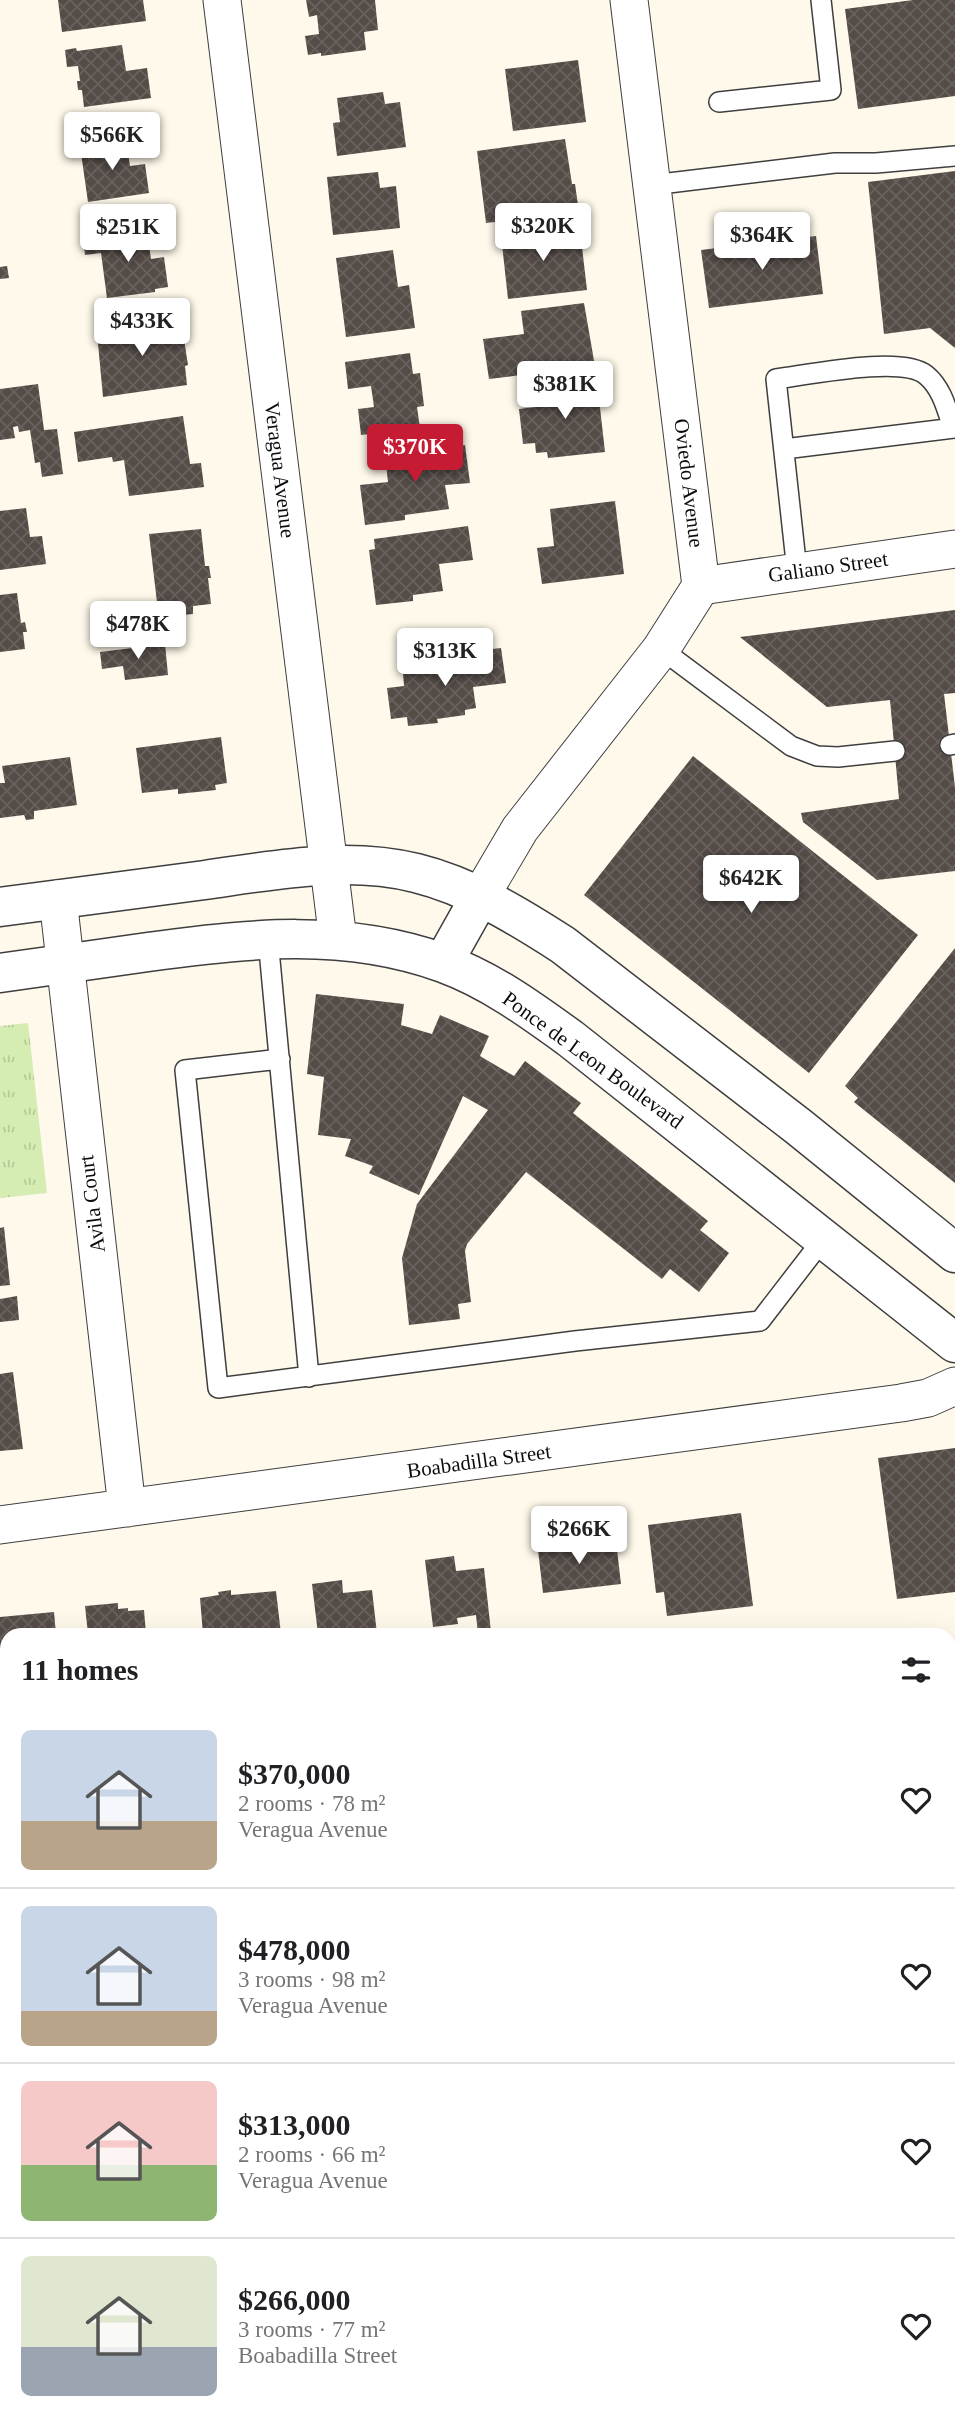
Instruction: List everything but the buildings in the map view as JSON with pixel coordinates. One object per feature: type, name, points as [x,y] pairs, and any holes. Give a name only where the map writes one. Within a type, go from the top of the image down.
[{"type":"street","name":"Veragua Avenue","points":[[222,0],[338,940]]},
{"type":"street","name":"Oviedo Avenue","points":[[629,0],[701,586]]},
{"type":"street","name":"Galiano Street","points":[[701,586],[955,549]]},
{"type":"street","points":[[443,963],[520,829],[661,649],[701,586]]},
{"type":"street","points":[[0,907],[329,865],[385,867],[418,873],[480,897],[527,922],[603,974],[955,1253]]},
{"type":"street","name":"Avila Court","points":[[58,899],[127,1508]]},
{"type":"street","name":"Ponce de Leon Boulevard","points":[[0,973],[228,941],[268,939],[338,940],[369,944],[443,963],[474,976],[523,1005],[571,1039],[955,1343]]},
{"type":"street","name":"Boabadilla Street","points":[[0,1525],[901,1403],[928,1398],[955,1386]]},
{"type":"lane","points":[[719,102],[831,90],[821,0]]},
{"type":"lane","points":[[652,186],[835,163],[876,163],[955,156]]},
{"type":"lane","points":[[784,449],[954,428],[934,383],[924,373],[906,367],[879,366],[776,379],[797,571]]},
{"type":"lane","points":[[661,649],[791,746],[817,756],[838,757],[895,751]]},
{"type":"lane","points":[[268,939],[309,1377]]},
{"type":"lane","points":[[280,1059],[185,1070],[218,1388],[575,1341],[760,1321],[824,1238]]},
{"type":"green space","points":[[28,1023],[47,1193],[0,1198],[0,1026]]}]
